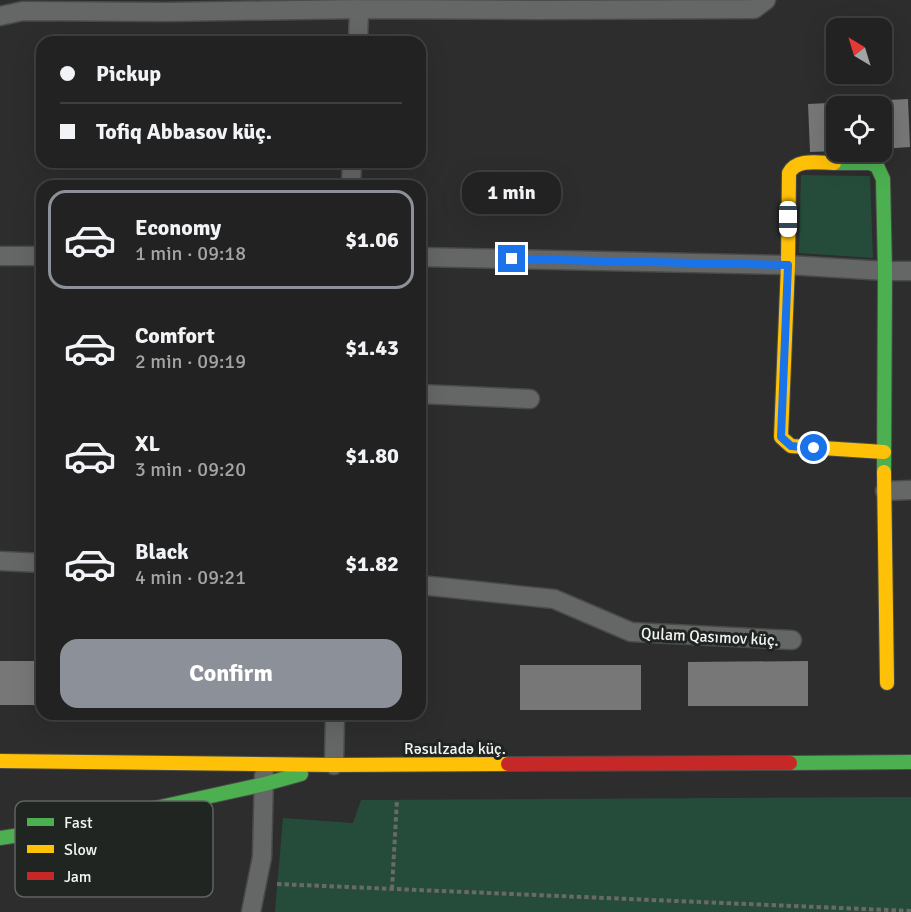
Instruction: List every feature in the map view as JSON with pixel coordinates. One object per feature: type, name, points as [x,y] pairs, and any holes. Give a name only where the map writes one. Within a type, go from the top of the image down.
[{"type":"street","points":[[0,16],[23,11],[167,12],[535,5],[754,9],[766,0]]},
{"type":"street","points":[[358,36],[360,9]]},
{"type":"street","points":[[884,452],[791,446],[781,437],[789,173],[792,166],[800,163],[870,163],[877,166],[883,179],[887,683]]},
{"type":"street","points":[[0,256],[36,256]]},
{"type":"street","points":[[426,257],[788,265],[911,271]]},
{"type":"street","points":[[426,394],[530,399]]},
{"type":"street","points":[[885,491],[911,490]]},
{"type":"street","points":[[0,561],[36,563]]},
{"type":"street","name":"Qulam Qasımov küç.","points":[[426,586],[554,599],[631,632],[792,640]]},
{"type":"street","points":[[188,801],[265,784],[334,765],[335,720]]},
{"type":"street","name":"Rəsulzadə küç.","points":[[0,761],[334,765],[911,762]]},
{"type":"street","points":[[251,912],[262,857],[264,764]]},
{"type":"street","points":[[0,838],[15,836]]},
{"type":"path","points":[[392,889],[397,800]]},
{"type":"path","points":[[278,884],[911,911]]},
{"type":"green space","points":[[801,175],[870,176],[873,258],[799,253]]},
{"type":"green space","points":[[911,797],[911,912],[275,912],[283,818],[353,823],[361,800]]},
{"type":"building","points":[[908,99],[910,147],[892,148],[892,100]]},
{"type":"building","points":[[826,103],[826,151],[810,152],[808,104]]},
{"type":"building","points":[[0,661],[36,661],[36,705],[0,705]]},
{"type":"building","points":[[808,661],[808,706],[688,706],[688,662]]},
{"type":"building","points":[[520,665],[641,665],[641,710],[520,710]]},
{"type":"traffic: fast","points":[[834,163],[870,163],[877,166],[883,179],[884,472]]},
{"type":"traffic: fast","points":[[790,763],[911,762]]},
{"type":"traffic: fast","points":[[188,801],[301,774]]},
{"type":"traffic: fast","points":[[0,838],[15,836]]},
{"type":"traffic: slow","points":[[834,163],[803,163],[797,165],[789,173],[781,437],[791,446],[884,452]]},
{"type":"traffic: slow","points":[[884,472],[887,683]]},
{"type":"traffic: slow","points":[[0,761],[334,765],[508,764]]},
{"type":"traffic: jam","points":[[508,764],[790,763]]},
{"type":"route","points":[[512,259],[788,265],[781,437],[791,446],[814,448]]}]
